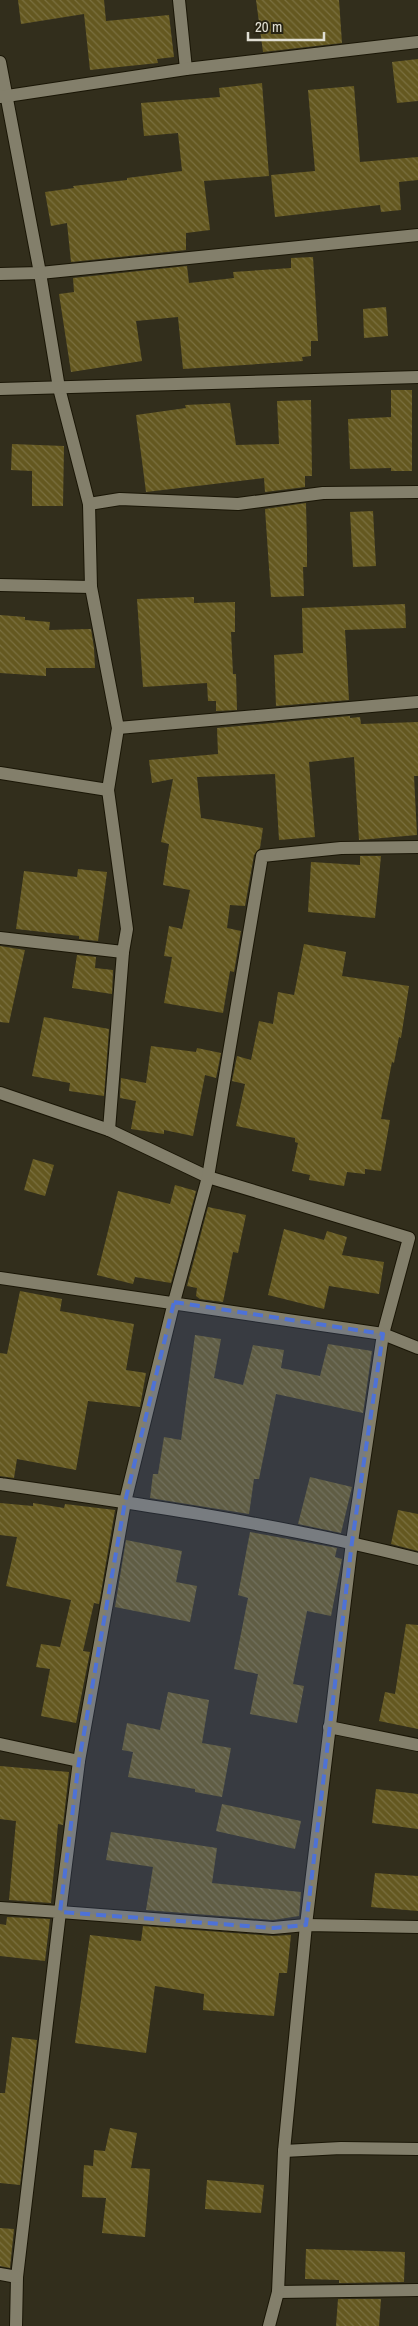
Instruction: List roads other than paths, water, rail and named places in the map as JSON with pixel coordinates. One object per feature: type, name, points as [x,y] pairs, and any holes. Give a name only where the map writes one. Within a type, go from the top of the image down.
[{"type":"street","points":[[179,0],[186,69]]},
{"type":"street","points":[[4,97],[186,69],[418,42]]},
{"type":"street","points":[[0,62],[4,97],[40,273],[58,388],[89,504],[91,587],[118,728],[108,790],[127,929],[123,952],[109,1130]]},
{"type":"street","points":[[0,274],[40,273],[418,235]]},
{"type":"street","points":[[0,389],[418,377]]},
{"type":"street","points":[[89,504],[120,499],[238,504],[323,493],[418,492]]},
{"type":"street","points":[[0,585],[91,587]]},
{"type":"street","points":[[118,728],[418,702]]},
{"type":"street","points":[[0,773],[108,790]]},
{"type":"street","points":[[16,2326],[18,2278],[79,1761],[125,1502],[174,1302],[208,1177],[262,856],[341,848],[418,847]]},
{"type":"street","points":[[0,938],[123,952]]},
{"type":"street","points":[[0,1093],[109,1130],[208,1177],[409,1238],[384,1334],[352,1542],[306,1925],[284,2151],[278,2292],[269,2326]]},
{"type":"street","points":[[0,1278],[384,1334],[418,1348]]},
{"type":"street","points":[[0,1484],[125,1502],[352,1542],[418,1559]]},
{"type":"street","points":[[330,1727],[418,1744]]},
{"type":"street","points":[[0,1744],[79,1761]]},
{"type":"street","points":[[0,1908],[273,1928],[306,1925],[418,1927]]},
{"type":"street","points":[[284,2151],[340,2148],[418,2149]]},
{"type":"street","points":[[0,2274],[18,2278]]},
{"type":"street","points":[[278,2292],[418,2290]]}]
